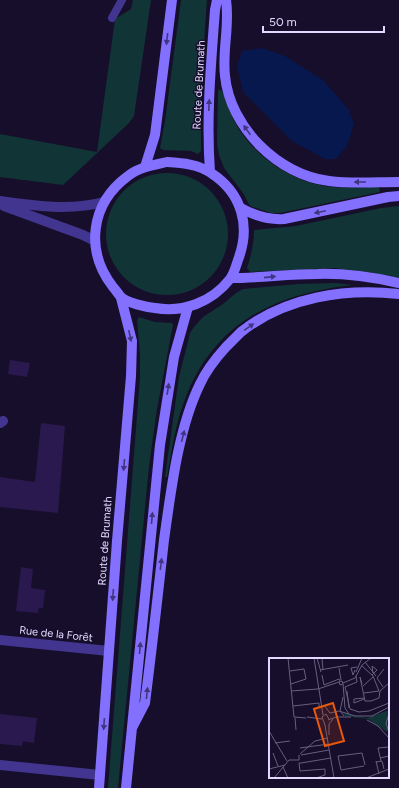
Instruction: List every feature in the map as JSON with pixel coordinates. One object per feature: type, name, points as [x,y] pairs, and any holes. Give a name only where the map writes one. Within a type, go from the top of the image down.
[{"type":"main road","points":[[145,166],[155,135],[172,0]]},
{"type":"main road","name":"Route de Brumath","points":[[210,172],[210,82],[217,0]]},
{"type":"main road","points":[[226,0],[228,12],[224,56],[225,76],[229,95],[237,114],[258,144],[288,167],[316,178],[329,181],[399,182]]},
{"type":"main road","points":[[167,162],[190,164],[210,172],[230,189],[241,208],[244,232],[240,255],[231,278],[217,292],[201,303],[188,307],[166,310],[145,307],[121,298],[107,279],[98,262],[95,241],[96,227],[104,202],[115,187],[124,179],[145,166],[167,162]]},
{"type":"main road","points":[[241,208],[264,218],[279,220],[399,196]]},
{"type":"main road","points":[[231,278],[340,274],[399,283]]},
{"type":"main road","points":[[132,728],[146,702],[169,506],[182,438],[200,384],[217,357],[241,333],[257,321],[276,310],[315,298],[337,294],[380,292],[399,294]]},
{"type":"main road","name":"Route de Brumath","points":[[99,788],[131,376],[132,341],[121,298]]},
{"type":"main road","points":[[126,788],[160,445],[174,357],[188,307]]},
{"type":"street","points":[[0,201],[20,204],[75,207],[87,207],[104,202]]},
{"type":"street","points":[[0,204],[83,234],[95,241]]},
{"type":"street","name":"Rue de la Forêt","points":[[0,640],[109,651]]},
{"type":"street","points":[[0,765],[100,775]]},
{"type":"lane","points":[[112,18],[122,0]]},
{"type":"green space","points":[[133,0],[151,0],[134,116],[129,123],[63,185],[0,177],[0,134],[97,152],[115,19],[131,9]]},
{"type":"green space","points":[[181,0],[207,0],[201,85],[201,151],[198,154],[191,151],[163,150],[160,148]]},
{"type":"green space","points":[[219,89],[222,91],[239,130],[259,153],[279,168],[301,179],[324,186],[344,188],[379,187],[380,192],[280,213],[271,213],[250,206],[243,193],[224,168],[219,155],[217,143]]},
{"type":"green space","points":[[167,173],[190,177],[201,183],[210,191],[218,200],[224,211],[228,234],[224,257],[218,268],[210,277],[201,285],[190,291],[167,295],[144,291],[133,285],[124,277],[116,268],[110,257],[106,234],[110,211],[116,200],[124,191],[133,183],[144,177]]},
{"type":"green space","points":[[399,206],[399,278],[334,268],[250,272],[247,268],[252,249],[254,230],[296,226],[381,208]]},
{"type":"green space","points":[[337,283],[352,285],[299,295],[275,304],[253,315],[233,329],[215,347],[200,368],[183,404],[177,424],[167,477],[165,477],[179,377],[190,333],[194,327],[203,317],[243,289],[298,284]]},
{"type":"green space","points":[[139,317],[155,322],[172,323],[173,325],[157,409],[149,466],[118,788],[108,788],[140,377],[140,354],[137,321]]},
{"type":"shaded area","points":[[262,48],[285,56],[323,80],[349,110],[354,124],[347,146],[336,159],[325,159],[292,141],[243,92],[237,66],[242,51]]},
{"type":"building","points":[[10,360],[30,363],[27,377],[8,374]]},
{"type":"building","points":[[41,423],[65,426],[58,513],[0,507],[0,477],[35,482]]},
{"type":"building","points":[[21,567],[33,569],[31,588],[45,590],[43,608],[39,608],[38,613],[16,611]]},
{"type":"building","points":[[0,714],[37,718],[34,743],[23,741],[22,746],[0,744]]}]
